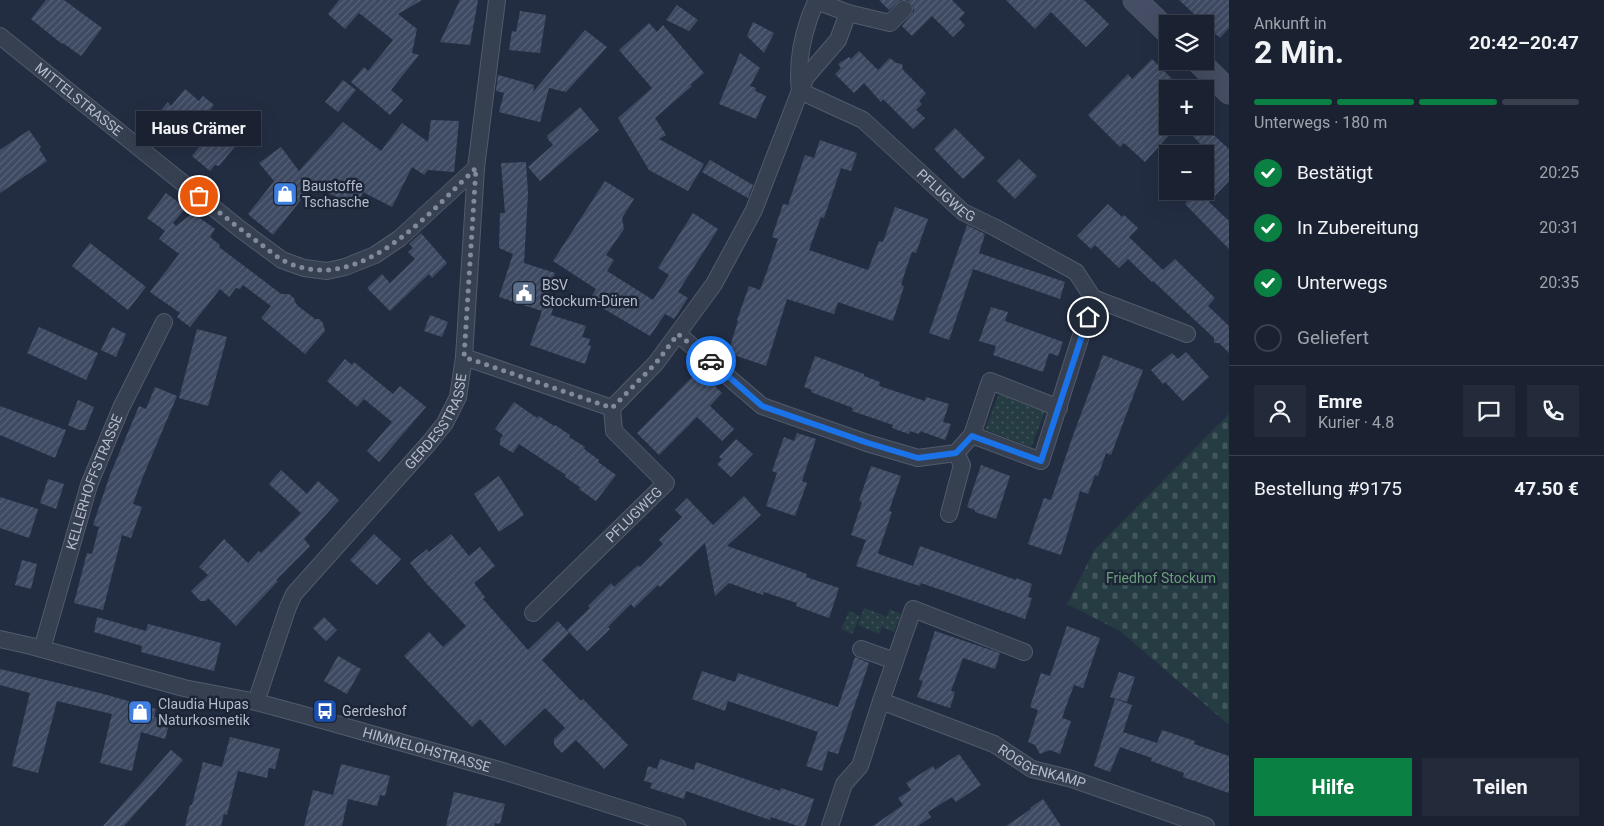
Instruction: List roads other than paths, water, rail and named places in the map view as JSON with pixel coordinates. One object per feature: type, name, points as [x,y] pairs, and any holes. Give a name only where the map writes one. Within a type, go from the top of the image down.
[{"type":"main road","points":[[1135,0],[1159,23]]},
{"type":"main road","points":[[1207,70],[1229,92]]},
{"type":"street","name":"GERDESSTRASSE","points":[[256,702],[294,594],[429,443],[445,423],[458,396],[464,357],[476,168],[497,0]]},
{"type":"street","points":[[800,91],[798,74],[800,56],[809,19],[817,0],[848,12],[890,23],[904,9]]},
{"type":"street","points":[[464,357],[612,408],[656,363],[714,284],[754,210],[806,77],[838,40],[848,12]]},
{"type":"street","name":"MITTELSTRASSE","points":[[0,36],[240,229],[282,260],[304,268],[327,270],[345,267],[381,251],[406,233],[476,168]]},
{"type":"street","name":"PFLUGWEG","points":[[800,91],[864,120],[963,212],[1076,272],[1093,298]]},
{"type":"street","points":[[972,436],[1041,461],[1093,298],[1187,334]]},
{"type":"street","name":"KELLERHOFFSTRASSE","points":[[42,649],[89,485],[121,408],[164,322]]},
{"type":"street","points":[[678,334],[762,406],[868,443],[918,458],[956,453],[972,436],[990,381],[1059,408]]},
{"type":"street","name":"PFLUGWEG","points":[[533,613],[666,483],[614,431],[612,408]]},
{"type":"street","points":[[949,514],[962,465],[956,453]]},
{"type":"street","points":[[830,826],[844,784],[860,766],[913,609],[1024,652]]},
{"type":"street","name":"HIMMELOHSTRASSE","points":[[0,639],[184,688],[256,702],[501,770],[677,826]]},
{"type":"street","points":[[861,649],[895,661]]},
{"type":"street","name":"ROGGENKAMP","points":[[881,700],[994,744],[1032,769],[1072,778],[1206,826]]},
{"type":"place","name":"Baustoffe Tschasche","points":[[285,194]]},
{"type":"place","name":"Haus Crämer","points":[[199,196]]},
{"type":"place","name":"BSV Stockum-Düren","points":[[524,293]]},
{"type":"place","name":"Gerdeshof","points":[[325,711]]},
{"type":"place","name":"Claudia Hupas Naturkosmetik","points":[[140,712]]},
{"type":"park label","name":"Friedhof Stockum","points":[[1161,578]]}]
